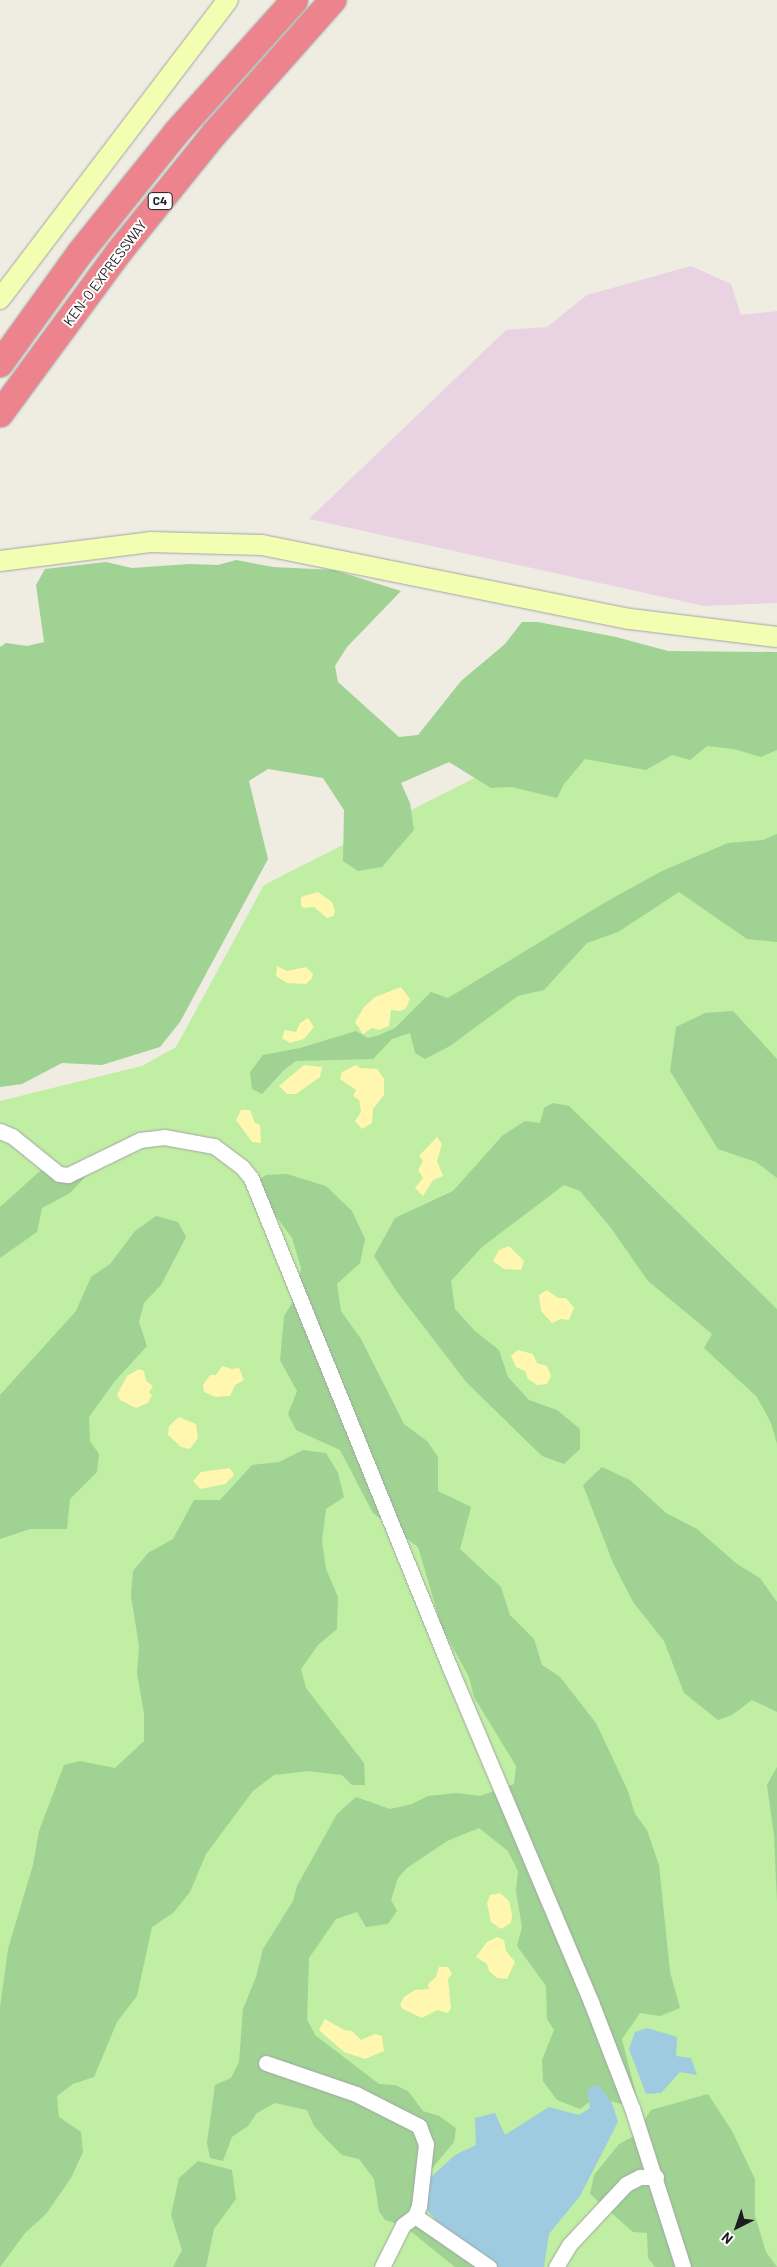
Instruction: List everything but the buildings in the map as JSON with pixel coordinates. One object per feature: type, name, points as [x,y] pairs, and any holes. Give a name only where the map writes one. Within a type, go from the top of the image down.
[{"type":"highway","name":"C4","points":[[0,364],[80,253],[176,133],[295,0]]},
{"type":"highway","name":"KEN-O EXPRESSWAY","points":[[0,414],[143,222],[215,132],[333,0]]},
{"type":"street","points":[[0,299],[228,0]]},
{"type":"street","points":[[0,561],[150,542],[262,545],[630,619],[777,637]]},
{"type":"street","points":[[0,1131],[12,1136],[59,1174],[68,1175],[140,1140],[164,1137],[214,1146],[242,1167],[252,1178],[450,1668],[591,2002],[656,2177],[684,2267]]},
{"type":"street","points":[[266,2063],[356,2094],[419,2126],[426,2144],[420,2201],[415,2216],[403,2224],[382,2267]]},
{"type":"street","points":[[556,2267],[570,2246],[626,2184],[640,2177],[656,2177]]},
{"type":"street","points":[[415,2216],[489,2267]]},
{"type":"shaded area","points":[[691,266],[731,284],[741,315],[777,311],[777,603],[704,606],[309,519],[506,330],[547,327],[587,295]]},
{"type":"green space","points":[[236,560],[273,567],[334,570],[401,591],[347,647],[335,666],[338,682],[399,737],[418,735],[461,681],[505,644],[522,622],[538,622],[616,637],[668,651],[777,652],[777,750],[761,757],[734,749],[707,746],[690,760],[672,755],[646,770],[585,759],[564,784],[557,798],[512,787],[491,788],[449,762],[401,783],[410,803],[414,830],[382,867],[358,871],[343,861],[344,810],[323,778],[268,769],[249,781],[268,859],[180,1022],[160,1047],[102,1065],[62,1063],[22,1084],[0,1087],[0,647],[6,643],[27,646],[44,642],[36,585],[45,569],[106,562],[132,568],[189,564],[218,565]]},
{"type":"green space","points":[[681,673],[777,674],[777,2267],[0,2267],[0,1101],[142,1066],[176,1047],[264,885]]},
{"type":"green space","points":[[777,834],[777,942],[747,939],[679,892],[618,932],[587,943],[544,990],[518,996],[450,1046],[425,1059],[415,1053],[410,1033],[392,1039],[373,1059],[296,1061],[284,1070],[262,1094],[252,1089],[250,1072],[263,1055],[300,1048],[356,1031],[368,1038],[379,1035],[395,1028],[431,992],[448,998],[604,903],[662,871],[728,843],[763,840]]},
{"type":"green space","points":[[733,1011],[777,1059],[777,1178],[756,1162],[718,1149],[670,1071],[676,1027],[705,1013]]},
{"type":"green space","points":[[553,1103],[569,1106],[777,1309],[777,1444],[771,1423],[757,1397],[704,1348],[712,1334],[648,1281],[611,1228],[580,1191],[564,1185],[482,1247],[451,1281],[455,1309],[475,1331],[499,1350],[508,1377],[529,1400],[557,1410],[580,1429],[580,1449],[564,1464],[542,1456],[467,1383],[397,1292],[374,1256],[395,1218],[453,1191],[502,1136],[525,1121],[540,1123],[544,1108]]},
{"type":"green space","points":[[63,1169],[85,1177],[70,1193],[42,1208],[37,1232],[0,1258],[0,1207],[40,1171]]},
{"type":"green space","points":[[287,1174],[326,1186],[352,1211],[365,1239],[360,1263],[337,1284],[341,1311],[361,1339],[404,1424],[427,1441],[438,1457],[438,1491],[471,1507],[460,1549],[501,1587],[510,1615],[534,1639],[542,1665],[560,1677],[596,1723],[628,1791],[635,1814],[647,1830],[659,1865],[670,1972],[680,2008],[660,2016],[640,2013],[622,2039],[637,2098],[621,2104],[596,2097],[580,2109],[557,2100],[543,2081],[542,2060],[554,2030],[547,2019],[546,1986],[517,1946],[522,1927],[516,1891],[518,1871],[508,1851],[479,1828],[447,1841],[407,1868],[398,1878],[391,1900],[397,1911],[388,1924],[366,1927],[357,1912],[336,1919],[309,1958],[307,2019],[315,2035],[379,2084],[395,2085],[408,2091],[423,2111],[439,2116],[456,2128],[454,2142],[429,2172],[419,2210],[484,2267],[455,2267],[404,2226],[385,2220],[379,2211],[374,2179],[359,2159],[342,2155],[326,2139],[314,2126],[307,2110],[275,2103],[257,2113],[248,2126],[232,2137],[223,2161],[210,2158],[207,2143],[215,2085],[231,2078],[239,2062],[243,2009],[256,1977],[263,1949],[293,1901],[297,1886],[337,1814],[356,1797],[390,1809],[412,1804],[428,1796],[457,1793],[480,1796],[514,1784],[516,1766],[474,1697],[469,1677],[442,1628],[418,1547],[373,1513],[340,1450],[296,1430],[288,1414],[297,1391],[280,1360],[284,1316],[297,1295],[301,1268],[292,1238],[264,1200],[259,1180],[266,1175]]},
{"type":"green space","points":[[156,1216],[178,1222],[186,1237],[161,1285],[144,1303],[139,1322],[147,1346],[115,1381],[89,1417],[90,1441],[99,1454],[97,1472],[70,1499],[67,1529],[30,1529],[0,1539],[0,1395],[76,1311],[91,1277],[110,1264],[135,1231]]},
{"type":"green space","points":[[303,1450],[326,1453],[338,1473],[344,1497],[326,1509],[322,1541],[326,1569],[338,1597],[337,1629],[318,1645],[301,1669],[306,1688],[364,1763],[365,1785],[352,1785],[342,1775],[308,1771],[274,1775],[253,1791],[206,1854],[190,1892],[173,1913],[152,1927],[137,1996],[117,2022],[94,2077],[73,2084],[57,2096],[59,2117],[81,2132],[83,2152],[71,2178],[46,2214],[25,2233],[0,2267],[0,2007],[8,1949],[33,1865],[39,1831],[64,1765],[80,1761],[115,1768],[144,1741],[144,1714],[137,1673],[139,1646],[131,1596],[133,1571],[148,1553],[173,1539],[194,1500],[220,1500],[252,1465],[279,1462]]},
{"type":"green space","points":[[602,1467],[630,1480],[666,1513],[697,1529],[737,1564],[760,1578],[777,1602],[777,1712],[752,1700],[732,1715],[718,1720],[684,1693],[664,1641],[633,1602],[613,1563],[583,1485]]},
{"type":"green space","points":[[777,1767],[777,1902],[774,1836],[767,1785]]},
{"type":"green space","points":[[708,2094],[732,2131],[755,2179],[755,2216],[766,2252],[777,2267],[655,2267],[648,2258],[647,2233],[633,2232],[590,2194],[594,2175],[619,2144],[634,2136],[651,2110]]},
{"type":"green space","points":[[198,2161],[232,2170],[236,2199],[214,2229],[206,2267],[173,2267],[182,2250],[171,2215],[179,2178]]},
{"type":"sand","points":[[318,892],[332,902],[335,912],[333,916],[327,918],[314,907],[303,908],[301,905],[301,897]]},
{"type":"sand","points":[[277,966],[287,971],[306,967],[313,974],[312,978],[306,984],[287,983],[276,976]]},
{"type":"sand","points":[[401,987],[410,999],[406,1008],[401,1011],[391,1010],[389,1026],[379,1030],[372,1028],[363,1034],[355,1022],[364,1007],[375,997]]},
{"type":"sand","points":[[308,1018],[314,1027],[304,1039],[290,1043],[282,1038],[285,1030],[296,1032],[300,1023]]},
{"type":"sand","points":[[304,1065],[322,1067],[320,1077],[296,1094],[287,1094],[279,1086]]},
{"type":"sand","points":[[356,1065],[360,1068],[377,1069],[384,1079],[384,1095],[373,1109],[372,1123],[362,1129],[355,1121],[361,1112],[359,1100],[353,1096],[356,1090],[340,1079],[342,1072]]},
{"type":"sand","points":[[241,1110],[250,1110],[255,1123],[260,1125],[261,1143],[252,1142],[236,1120]]},
{"type":"sand","points":[[437,1137],[442,1144],[437,1161],[443,1176],[433,1180],[423,1196],[415,1188],[423,1178],[418,1170],[423,1161],[419,1156]]},
{"type":"sand","points":[[509,1246],[524,1261],[521,1270],[504,1269],[493,1261],[499,1250]]},
{"type":"sand","points":[[547,1290],[558,1298],[566,1298],[574,1308],[569,1320],[561,1319],[552,1323],[541,1311],[539,1295]]},
{"type":"sand","points":[[518,1350],[533,1354],[537,1363],[547,1366],[551,1376],[547,1384],[537,1385],[528,1379],[525,1371],[516,1367],[511,1356]]},
{"type":"sand","points":[[222,1366],[232,1369],[239,1368],[244,1380],[235,1385],[230,1396],[216,1397],[204,1392],[203,1385],[210,1375],[216,1375]]},
{"type":"sand","points":[[139,1369],[144,1371],[146,1381],[153,1386],[149,1392],[152,1395],[148,1403],[136,1408],[120,1400],[117,1395],[127,1376]]},
{"type":"sand","points":[[179,1417],[196,1424],[198,1438],[190,1449],[181,1447],[168,1435],[169,1426]]},
{"type":"sand","points":[[230,1468],[234,1475],[225,1484],[200,1489],[193,1481],[201,1472]]},
{"type":"sand","points":[[500,1893],[509,1901],[512,1915],[511,1923],[501,1929],[491,1922],[487,1903],[490,1895]]},
{"type":"sand","points":[[497,1937],[504,1940],[506,1951],[515,1962],[507,1979],[497,1978],[489,1971],[487,1964],[476,1957],[487,1942]]},
{"type":"sand","points":[[439,1967],[448,1967],[452,1974],[448,1979],[451,2008],[448,2013],[437,2010],[422,2018],[403,2009],[400,2005],[404,1997],[415,1990],[429,1989],[428,1984],[436,1977]]},
{"type":"sand","points":[[325,2019],[344,2030],[352,2031],[361,2040],[375,2034],[382,2036],[384,2051],[365,2059],[344,2052],[319,2030]]},
{"type":"water","points":[[647,2028],[677,2037],[676,2056],[691,2058],[697,2075],[680,2072],[661,2093],[646,2094],[629,2049],[635,2032]]},
{"type":"water","points":[[599,2085],[612,2103],[618,2122],[580,2196],[549,2234],[544,2267],[497,2267],[440,2225],[422,2204],[431,2177],[455,2155],[476,2145],[475,2118],[495,2113],[505,2135],[549,2107],[579,2115],[590,2108],[587,2089]]}]
